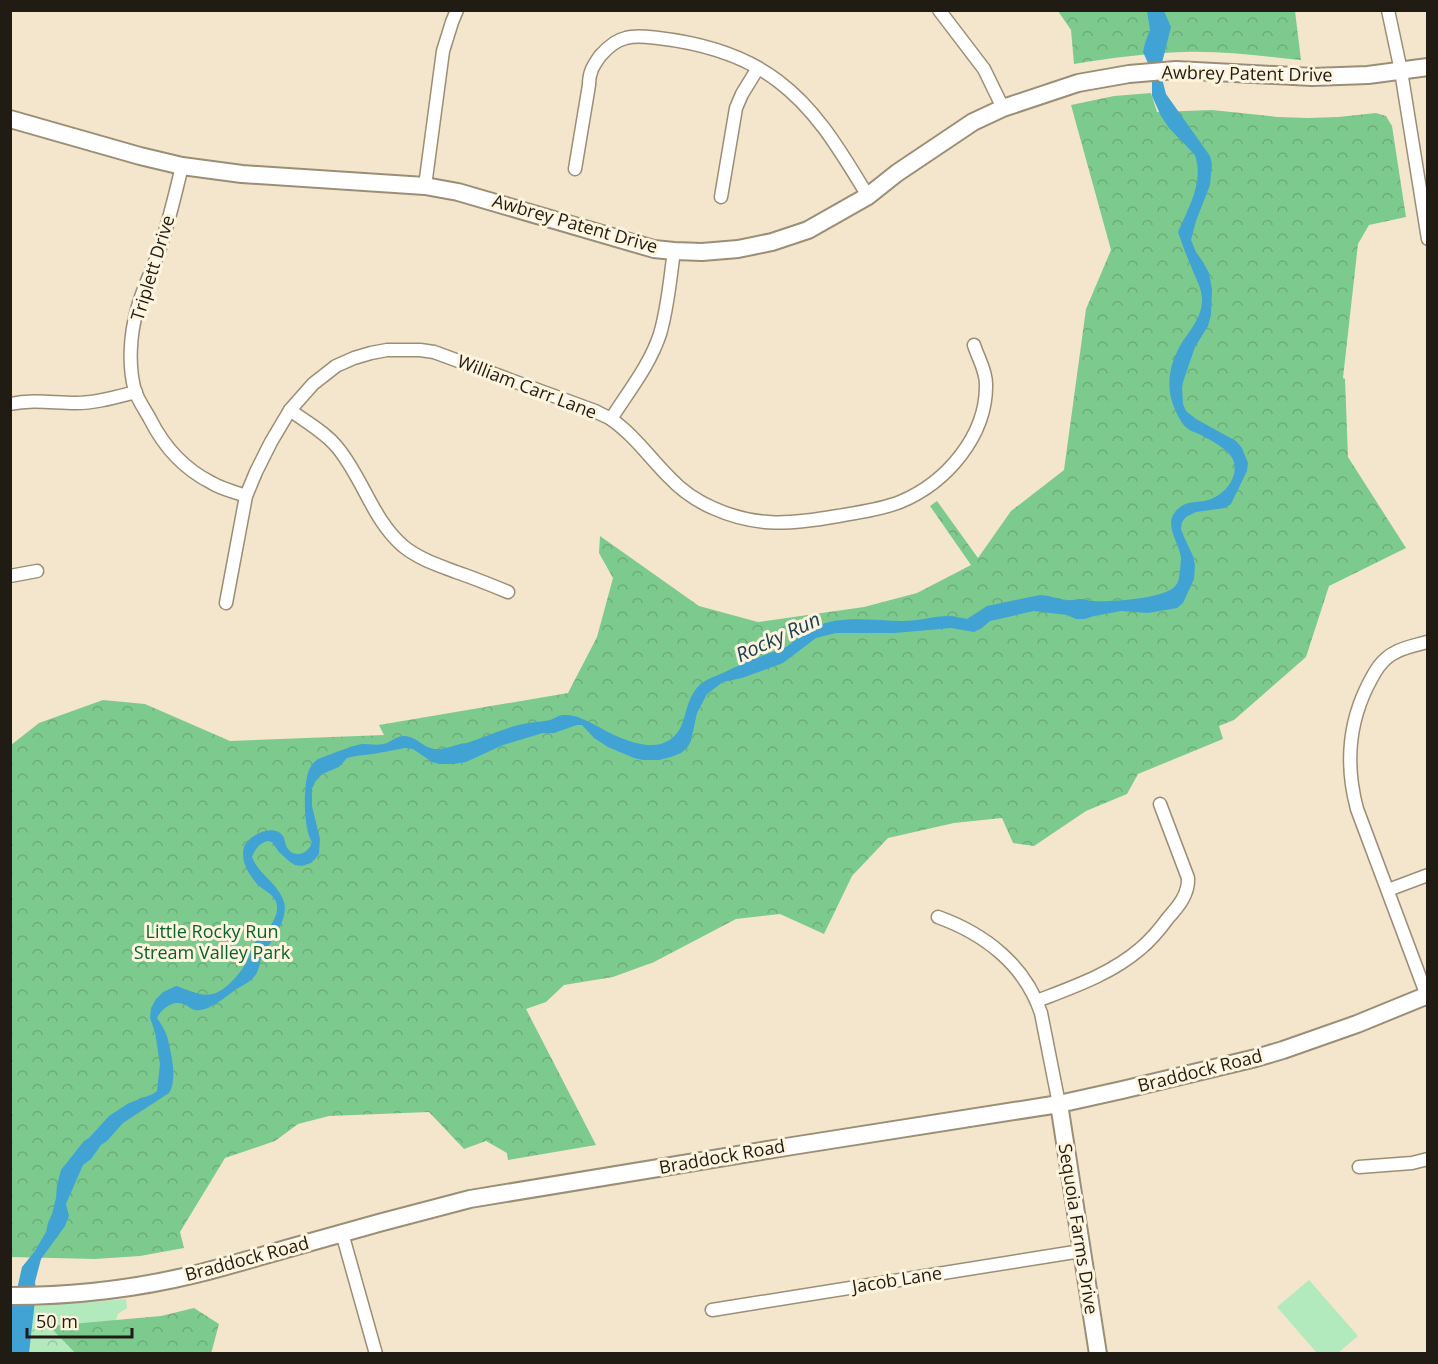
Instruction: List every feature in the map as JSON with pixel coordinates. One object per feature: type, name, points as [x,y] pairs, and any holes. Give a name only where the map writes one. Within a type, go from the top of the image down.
[{"type":"street","points":[[425,186],[443,51],[457,10]]},
{"type":"street","points":[[939,10],[984,69],[1003,108]]},
{"type":"street","points":[[1388,10],[1401,71],[1428,239]]},
{"type":"street","points":[[575,169],[589,74],[602,54],[612,45],[626,38],[638,36],[687,42],[716,49],[778,80],[828,132],[868,196]]},
{"type":"street","name":"Awbrey Patent Drive","points":[[10,119],[182,166],[242,174],[425,186],[507,205],[654,249],[702,252],[738,249],[772,242],[808,230],[868,196],[897,173],[973,122],[1003,108],[1078,83],[1129,74],[1176,70],[1312,77],[1368,75],[1428,67]]},
{"type":"street","points":[[721,197],[736,108],[758,68]]},
{"type":"street","name":"Triplett Drive","points":[[182,166],[158,254],[141,298],[134,325],[132,368],[136,392],[158,435],[171,452],[186,466],[214,484],[246,496]]},
{"type":"street","points":[[611,419],[644,368],[659,336],[665,314],[674,251]]},
{"type":"street","name":"William Carr Lane","points":[[226,603],[246,496],[271,442],[291,410],[312,384],[336,366],[354,358],[387,350],[434,352],[595,411],[611,419],[678,486],[696,499],[740,518],[770,523],[790,523],[879,508],[900,502],[926,489],[942,477],[964,450],[978,424],[984,404],[985,374],[974,345]]},
{"type":"street","points":[[10,404],[24,401],[87,403],[136,392]]},
{"type":"street","points":[[291,410],[338,447],[379,518],[403,545],[426,560],[508,591]]},
{"type":"street","points":[[10,576],[37,571]]},
{"type":"street","points":[[1426,642],[1396,652],[1378,666],[1361,698],[1352,729],[1350,762],[1353,795],[1357,809],[1427,995]]},
{"type":"street","points":[[1037,1001],[1093,979],[1120,965],[1142,948],[1180,904],[1188,885],[1188,878],[1160,804]]},
{"type":"street","points":[[1388,890],[1428,875]]},
{"type":"street","points":[[939,917],[973,932],[995,946],[1024,980],[1037,1001],[1041,1013],[1059,1104]]},
{"type":"street","name":"Braddock Road","points":[[10,1296],[46,1296],[107,1291],[170,1280],[470,1199],[1059,1104],[1256,1058],[1358,1024],[1427,995]]},
{"type":"street","name":"Sequoia Farms Drive","points":[[1059,1104],[1098,1353]]},
{"type":"street","points":[[1359,1167],[1412,1163],[1428,1159]]},
{"type":"street","points":[[342,1233],[376,1353]]},
{"type":"street","name":"Jacob Lane","points":[[712,1310],[1081,1251]]},
{"type":"green space","points":[[1058,11],[1295,11],[1301,60],[1229,53],[1185,52],[1129,56],[1074,64],[1071,30]]},
{"type":"green space","name":"Little Rocky Run Stream Valley Park","points":[[1151,93],[1157,112],[1212,110],[1308,118],[1376,113],[1386,116],[1392,126],[1406,217],[1369,225],[1358,244],[1343,378],[1345,379],[1348,457],[1406,548],[1329,586],[1306,657],[1234,720],[1219,726],[1223,739],[1138,774],[1127,794],[1086,811],[1034,846],[1013,843],[1002,818],[954,823],[888,838],[852,876],[824,934],[780,914],[736,919],[654,962],[613,977],[564,985],[546,1002],[526,1009],[596,1145],[508,1160],[507,1153],[486,1141],[464,1149],[429,1112],[329,1116],[298,1124],[275,1141],[225,1158],[180,1232],[184,1248],[140,1256],[95,1259],[11,1257],[11,745],[39,723],[103,700],[145,704],[230,741],[384,735],[379,725],[568,693],[597,637],[613,578],[599,553],[600,536],[699,606],[758,622],[864,607],[917,593],[971,565],[930,506],[937,501],[978,558],[1011,511],[1064,470],[1086,309],[1111,250],[1071,105],[1114,96]]},
{"type":"green space","points":[[1309,1280],[1358,1336],[1338,1353],[1317,1353],[1277,1307]]},
{"type":"green space","points":[[126,1299],[127,1308],[118,1314],[107,1347],[87,1353],[11,1354],[11,1308]]},
{"type":"green space","points":[[194,1308],[219,1324],[211,1354],[75,1353],[49,1326],[161,1316]]},
{"type":"green space","points":[[49,1326],[75,1353],[11,1354],[15,1333]]},
{"type":"water","name":"Rocky Run","points":[[1147,11],[1164,11],[1171,27],[1160,71],[1166,94],[1210,156],[1212,164],[1210,185],[1191,240],[1209,273],[1212,289],[1211,315],[1208,326],[1195,347],[1184,379],[1183,404],[1186,411],[1196,419],[1236,441],[1242,448],[1248,463],[1247,471],[1231,504],[1225,508],[1196,512],[1182,522],[1181,529],[1195,565],[1194,579],[1183,603],[1177,608],[1148,613],[1121,611],[1085,619],[1034,611],[990,621],[974,632],[951,628],[895,633],[836,633],[816,638],[783,663],[742,678],[723,682],[707,694],[697,713],[691,741],[687,748],[681,753],[659,760],[634,758],[608,747],[594,738],[582,725],[577,725],[503,745],[466,762],[439,764],[413,749],[405,748],[347,758],[339,767],[322,774],[312,789],[312,806],[320,839],[319,854],[315,859],[302,866],[295,865],[279,852],[272,842],[267,841],[258,847],[252,857],[281,895],[285,909],[282,923],[262,956],[257,972],[250,981],[208,1008],[197,1010],[175,1003],[164,1009],[157,1018],[166,1034],[172,1057],[172,1087],[169,1093],[123,1123],[83,1165],[66,1204],[69,1216],[65,1226],[41,1259],[35,1282],[36,1292],[29,1353],[11,1354],[11,1304],[16,1294],[22,1267],[46,1232],[61,1170],[84,1141],[109,1116],[129,1103],[157,1091],[160,1064],[155,1032],[150,1018],[151,1008],[156,999],[163,992],[176,986],[203,994],[217,992],[233,980],[248,959],[256,941],[266,934],[276,915],[276,901],[258,885],[249,872],[244,863],[244,847],[256,835],[273,831],[283,836],[291,852],[298,854],[308,849],[312,842],[307,827],[305,807],[307,777],[310,768],[318,759],[353,746],[384,744],[402,736],[408,736],[430,748],[443,749],[526,723],[550,720],[563,715],[580,718],[628,741],[645,745],[661,744],[676,734],[691,696],[702,683],[739,665],[786,647],[816,626],[849,620],[909,621],[949,616],[967,619],[987,606],[1040,595],[1069,600],[1112,601],[1162,594],[1176,585],[1181,558],[1171,526],[1174,514],[1186,504],[1214,498],[1229,485],[1235,468],[1232,457],[1224,449],[1184,425],[1176,412],[1169,387],[1173,361],[1201,308],[1200,287],[1178,232],[1191,204],[1198,175],[1195,155],[1169,128],[1152,96],[1152,72],[1143,52],[1150,30]]}]
